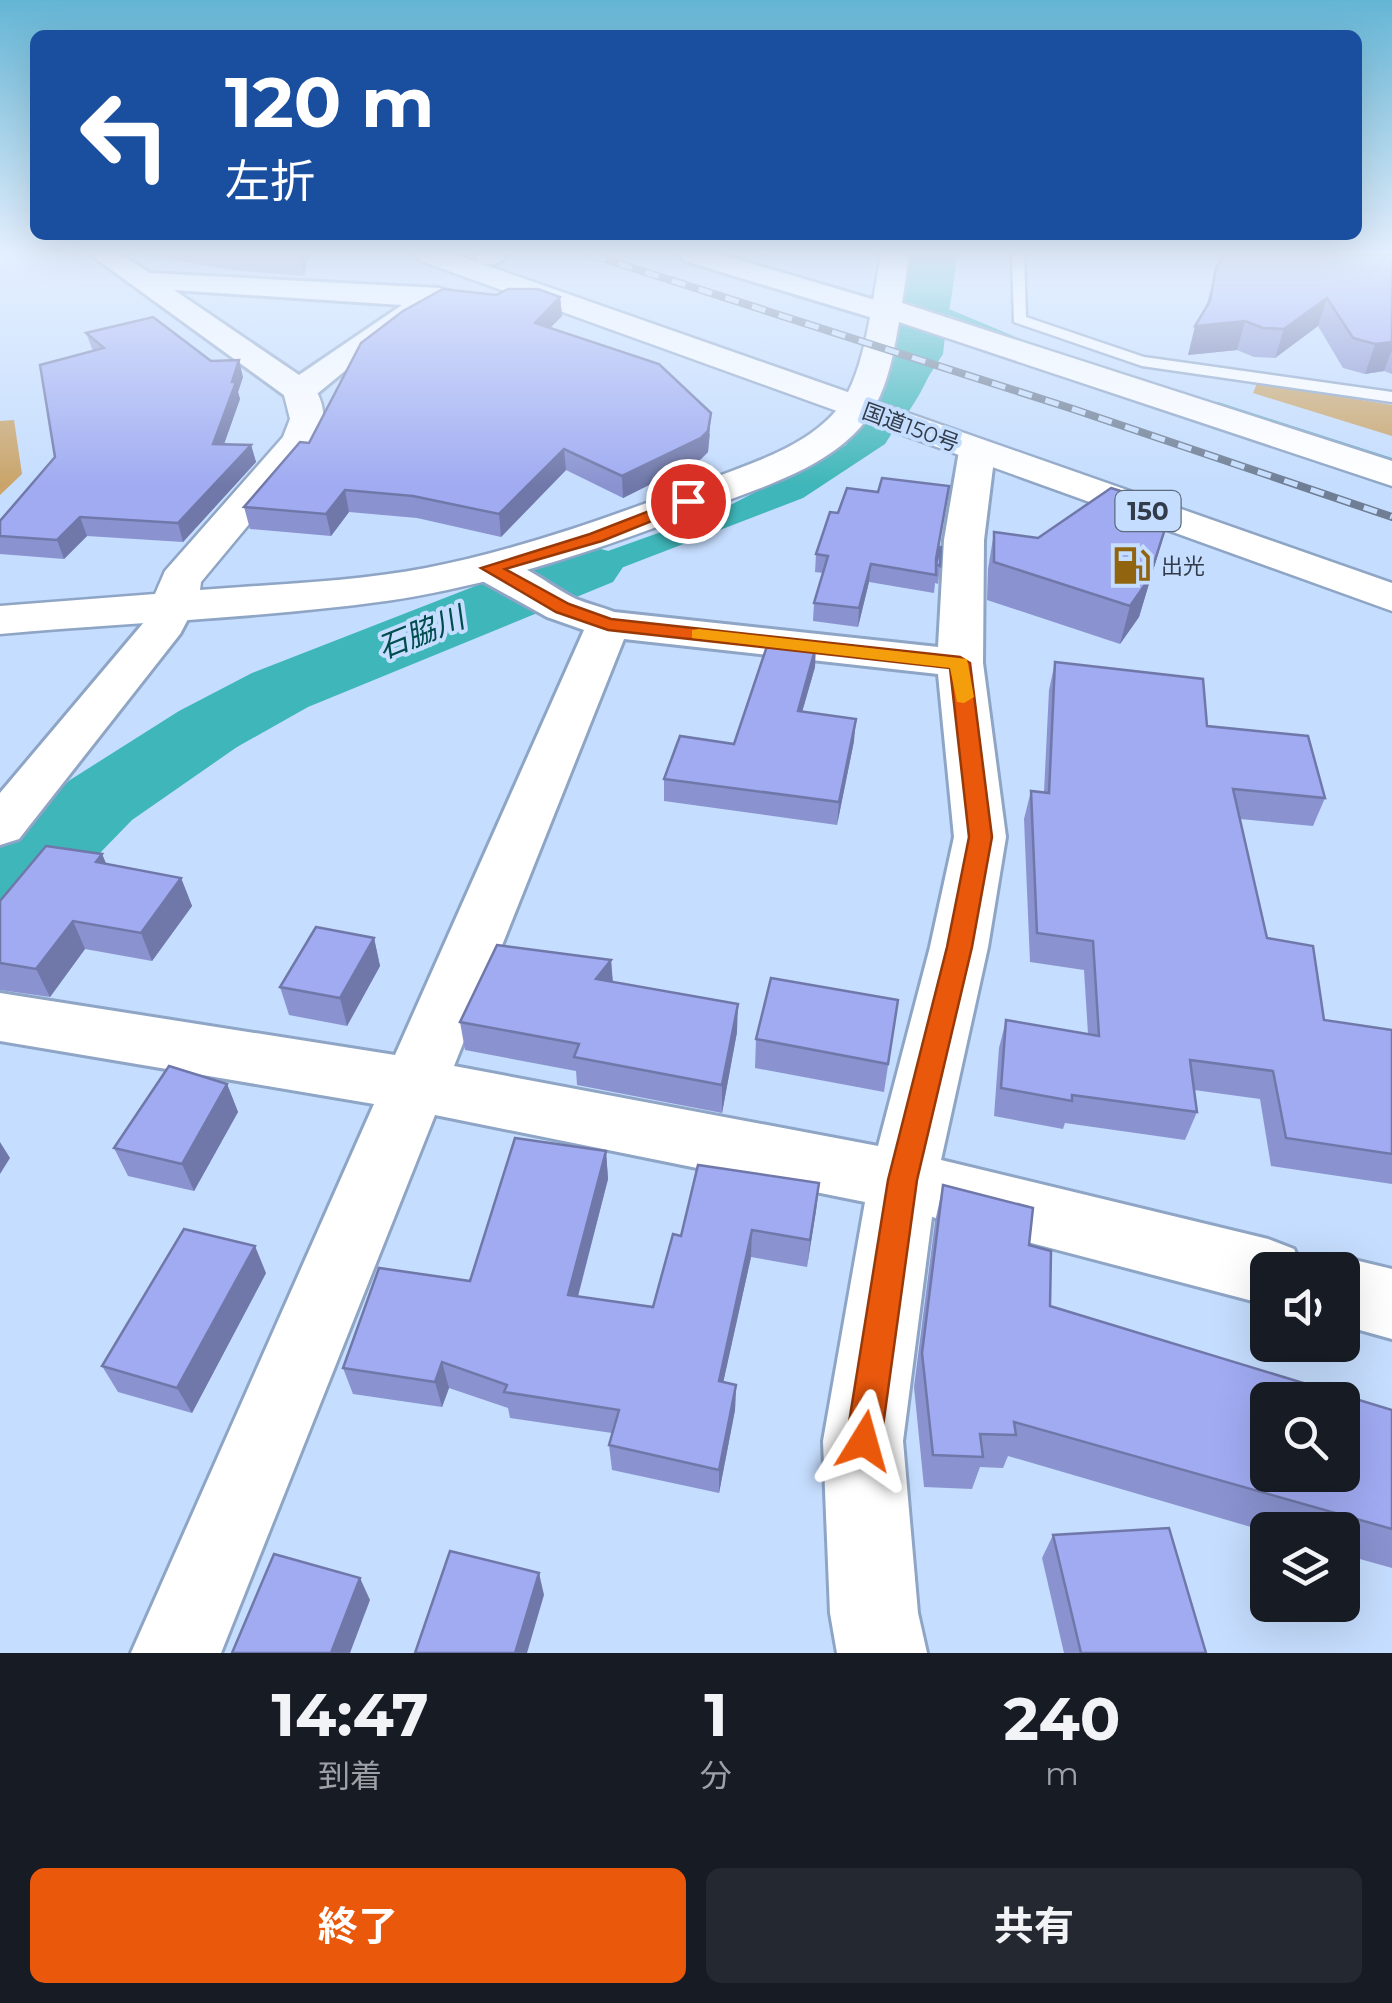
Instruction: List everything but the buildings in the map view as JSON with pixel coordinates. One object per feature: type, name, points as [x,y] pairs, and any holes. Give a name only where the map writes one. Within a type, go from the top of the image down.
[{"type":"main road","name":"国道150号","points":[[660,332],[865,398]]},
{"type":"main road","name":"国道150号","points":[[691,332],[912,415],[1392,570]]},
{"type":"main road","points":[[0,620],[384,588],[490,568],[596,537],[750,477],[814,445],[865,398],[883,332]]},
{"type":"main road","points":[[953,332],[1392,474]]},
{"type":"main road","points":[[175,604],[180,580],[300,440],[308,419],[300,391]]},
{"type":"main road","name":"国道150号","points":[[912,415],[977,451],[1392,598]]},
{"type":"street","points":[[217,332],[300,391],[378,332]]},
{"type":"street","points":[[882,1653],[874,1613],[864,1441],[902,1180],[959,947],[980,837],[960,663],[964,540],[977,451]]},
{"type":"street","points":[[490,568],[585,616],[960,663]]},
{"type":"street","points":[[0,827],[165,625],[175,604]]},
{"type":"street","points":[[176,1653],[412,1084],[585,616]]},
{"type":"street","points":[[0,1016],[412,1084],[902,1180],[1250,1267]]},
{"type":"street","points":[[1360,1296],[1392,1304]]},
{"type":"lane","points":[[1058,332],[1142,361],[1392,397]]},
{"type":"shaded area","points":[[915,332],[945,332],[943,354],[885,444],[803,498],[499,615],[453,610],[465,602],[717,512],[846,445]]},
{"type":"shaded area","points":[[1257,383],[1392,405],[1392,436],[1253,393]]},
{"type":"shaded area","points":[[14,420],[22,474],[0,495],[0,421]]},
{"type":"waterway","name":"石脇川","points":[[871,420],[898,384],[918,332]]},
{"type":"waterway","points":[[999,332],[1031,345]]},
{"type":"waterway","points":[[1215,404],[1392,461]]},
{"type":"waterway","name":"石脇川","points":[[0,897],[101,800],[208,729],[280,690],[588,567]]},
{"type":"railway","points":[[833,332],[1392,517]]},
{"type":"slow traffic","points":[[699,634],[960,663],[964,697]]},
{"type":"place","name":"出光","points":[[1131,566]]},
{"type":"route","points":[[688,501],[596,537],[490,568],[562,608],[608,624],[960,663],[980,837],[959,947],[902,1180],[864,1441]]}]
